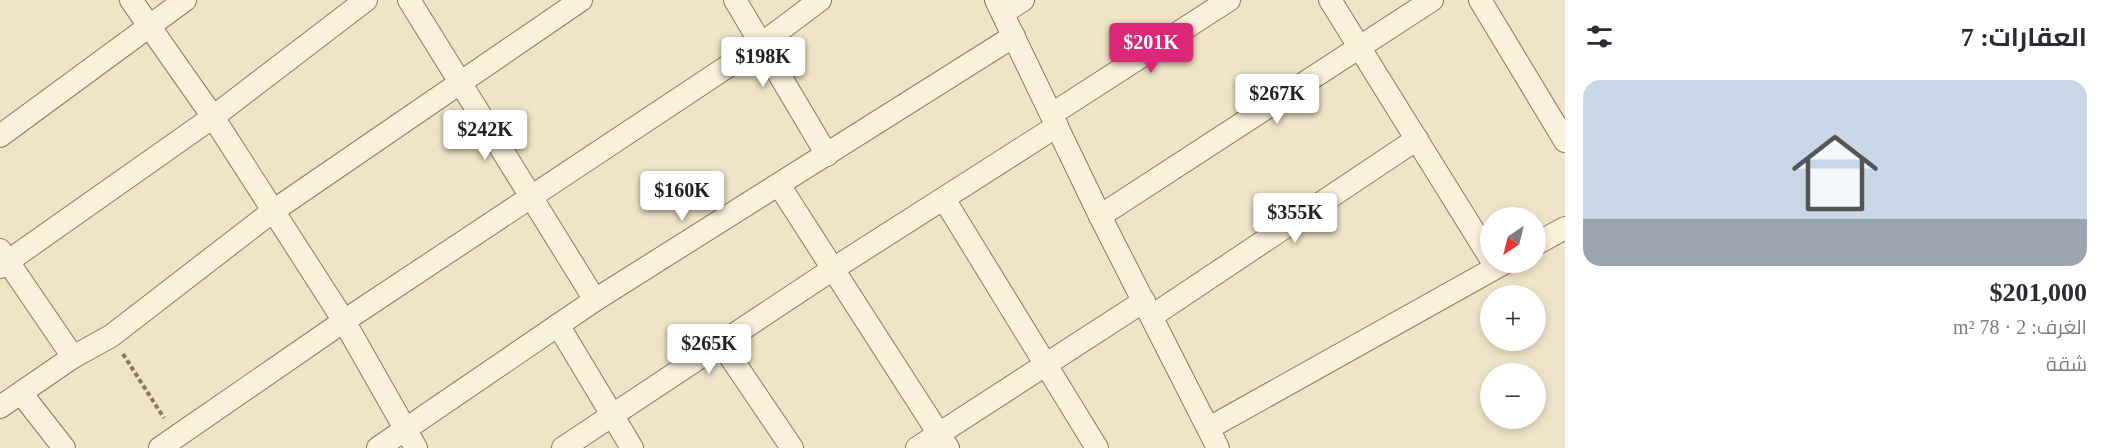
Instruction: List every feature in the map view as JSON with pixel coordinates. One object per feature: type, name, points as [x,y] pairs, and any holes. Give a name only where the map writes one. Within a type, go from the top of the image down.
[{"type":"street","points":[[131,0],[213,117],[345,321],[410,439]]},
{"type":"street","points":[[0,136],[185,0]]},
{"type":"street","points":[[73,357],[2,260],[213,117],[366,0]]},
{"type":"street","points":[[409,0],[596,300]]},
{"type":"street","points":[[0,407],[73,357],[111,336],[273,211],[581,0]]},
{"type":"street","points":[[735,0],[827,155]]},
{"type":"street","points":[[168,442],[531,196],[760,45],[820,0]]},
{"type":"street","points":[[1023,0],[1000,7],[1100,216],[1214,438],[1481,273]]},
{"type":"street","points":[[563,448],[833,269],[944,199],[1228,0]]},
{"type":"street","points":[[1330,0],[1480,237]]},
{"type":"street","points":[[1100,216],[1432,0]]},
{"type":"street","points":[[1480,0],[1565,141]]},
{"type":"street","points":[[378,448],[410,439],[558,325],[1014,36]]},
{"type":"street","points":[[917,448],[943,441],[1046,364],[1148,308],[1417,139]]},
{"type":"street","points":[[779,185],[943,441]]},
{"type":"street","points":[[944,199],[1097,448]]},
{"type":"street","points":[[1546,238],[1565,228]]},
{"type":"street","points":[[558,325],[632,448]]},
{"type":"street","points":[[721,343],[792,448]]},
{"type":"street","points":[[21,393],[64,448]]},
{"type":"path","points":[[111,336],[168,442]]}]
